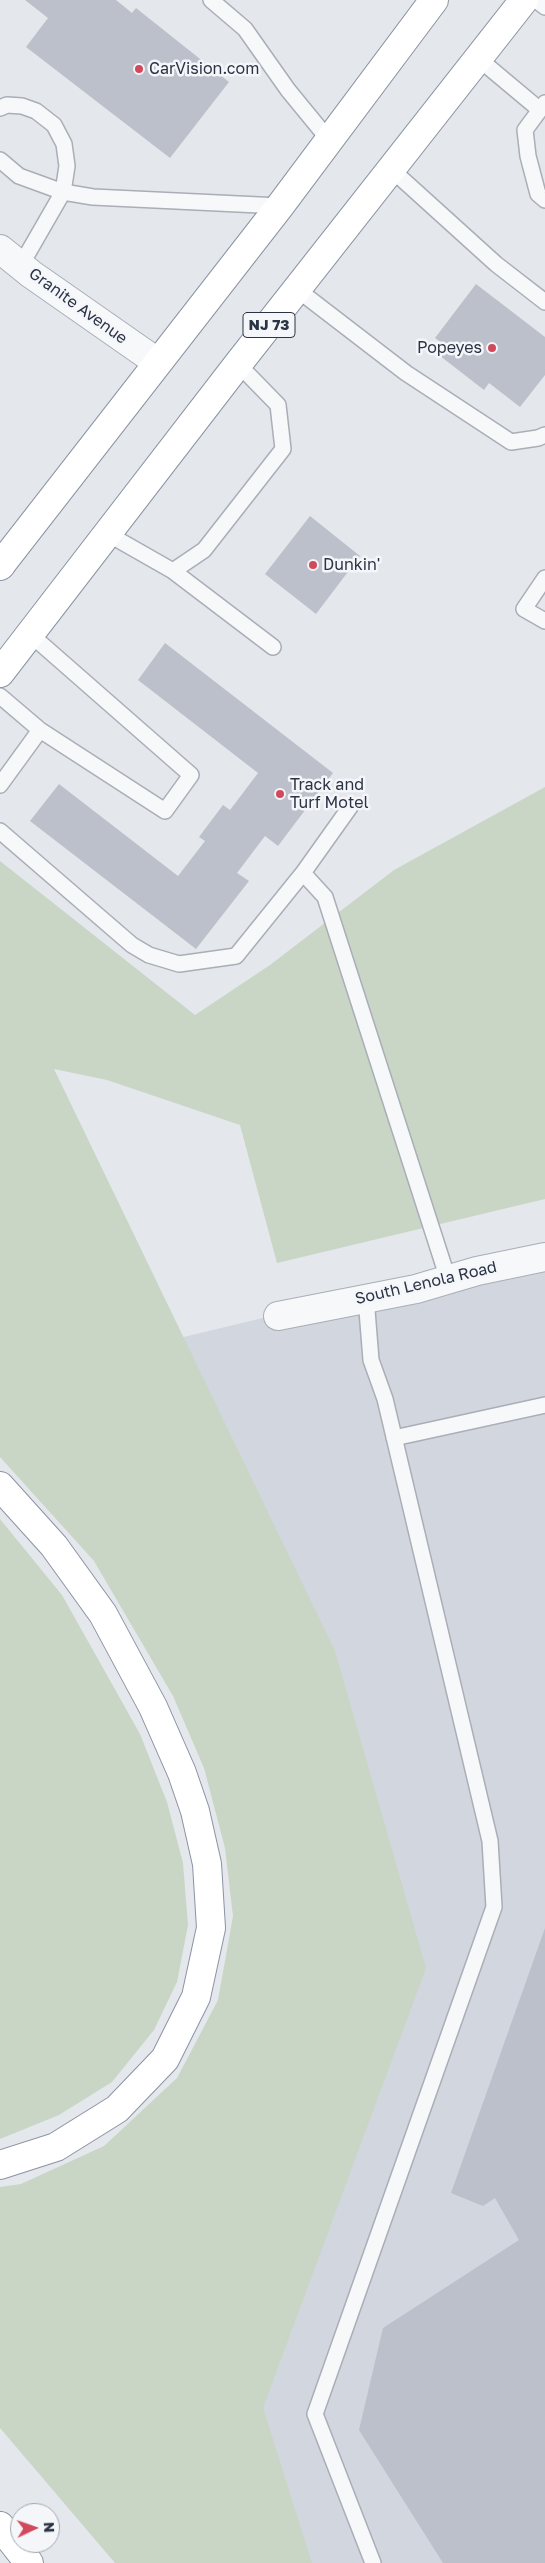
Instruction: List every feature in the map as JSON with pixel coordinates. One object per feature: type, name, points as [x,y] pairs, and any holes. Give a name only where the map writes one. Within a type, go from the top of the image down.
[{"type":"highway","points":[[0,565],[156,362],[280,206],[434,0]]},
{"type":"highway","name":"NJ 73","points":[[0,673],[238,364],[524,0]]},
{"type":"highway","points":[[0,1486],[54,1546],[103,1614],[153,1707],[182,1773],[195,1811],[207,1864],[211,1928],[196,1998],[165,2059],[117,2109],[56,2147],[0,2165]]},
{"type":"highway","points":[[0,2526],[29,2563]]},
{"type":"street","name":"Granite Avenue","points":[[10,257],[156,362]]},
{"type":"street","name":"South Lenola Road","points":[[278,1316],[416,1289],[477,1271],[545,1257]]},
{"type":"lane","points":[[211,0],[246,29],[288,90],[329,140]]},
{"type":"lane","points":[[536,0],[545,7]]},
{"type":"lane","points":[[479,59],[542,107],[526,130],[528,156],[538,194],[545,200]]},
{"type":"lane","points":[[0,108],[8,105],[36,110],[54,125],[64,144],[67,166],[62,192],[10,257]]},
{"type":"lane","points":[[0,160],[19,176],[62,192],[92,197],[280,206]]},
{"type":"lane","points":[[391,169],[496,264],[545,302]]},
{"type":"lane","points":[[298,290],[406,373],[511,442],[538,438],[545,435]]},
{"type":"lane","points":[[173,571],[204,550],[283,449],[278,405],[238,364]]},
{"type":"lane","points":[[108,534],[173,571],[272,647]]},
{"type":"lane","points":[[545,578],[524,609],[545,621]]},
{"type":"lane","points":[[0,696],[40,730],[165,811],[191,775],[30,634]]},
{"type":"lane","points":[[0,785],[40,730]]},
{"type":"lane","points":[[0,831],[132,945],[178,964],[236,956],[303,873],[350,807]]},
{"type":"lane","points":[[303,873],[325,897],[448,1279]]},
{"type":"lane","points":[[366,1298],[371,1360],[385,1398],[490,1841],[494,1907],[315,2414],[373,2563]]},
{"type":"lane","points":[[394,1438],[545,1405]]},
{"type":"shaded area","points":[[545,1250],[545,2563],[175,2563],[304,2083],[109,1355]]},
{"type":"green space","points":[[545,787],[545,1199],[277,1263],[240,1125],[107,1080],[54,1069],[335,1651],[426,1968],[263,2408],[312,2563],[115,2563],[0,2428],[0,2187],[21,2184],[104,2146],[177,2078],[218,2000],[233,1916],[225,1848],[204,1768],[173,1696],[94,1561],[0,1457],[0,861],[195,1015],[270,965],[394,870]]},
{"type":"green space","points":[[0,1519],[62,1595],[140,1734],[167,1802],[183,1863],[188,1925],[177,1982],[154,2030],[112,2082],[59,2115],[0,2139]]},
{"type":"building","points":[[25,0],[116,0],[132,13],[136,8],[229,82],[170,158],[26,47],[48,18]]},
{"type":"building","name":"Popeyes","points":[[476,284],[545,337],[545,375],[520,407],[489,383],[484,390],[435,352],[442,343],[435,338]]},
{"type":"building","name":"Dunkin'","points":[[310,516],[360,556],[316,614],[265,574]]},
{"type":"building","name":"Track and Turf Motel","points":[[165,643],[333,773],[278,846],[265,836],[237,873],[249,881],[196,949],[30,821],[59,784],[178,876],[205,841],[199,837],[223,805],[230,810],[258,773],[138,680]]},
{"type":"building","points":[[545,1928],[545,2563],[443,2563],[359,2430],[383,2328],[519,2240],[495,2198],[483,2206],[451,2193]]},
{"type":"place","name":"CarVision.com","points":[[139,69]]},
{"type":"place","name":"Popeyes","points":[[492,348]]},
{"type":"place","name":"Dunkin'","points":[[313,565]]},
{"type":"place","name":"Track and Turf Motel","points":[[280,794]]}]
